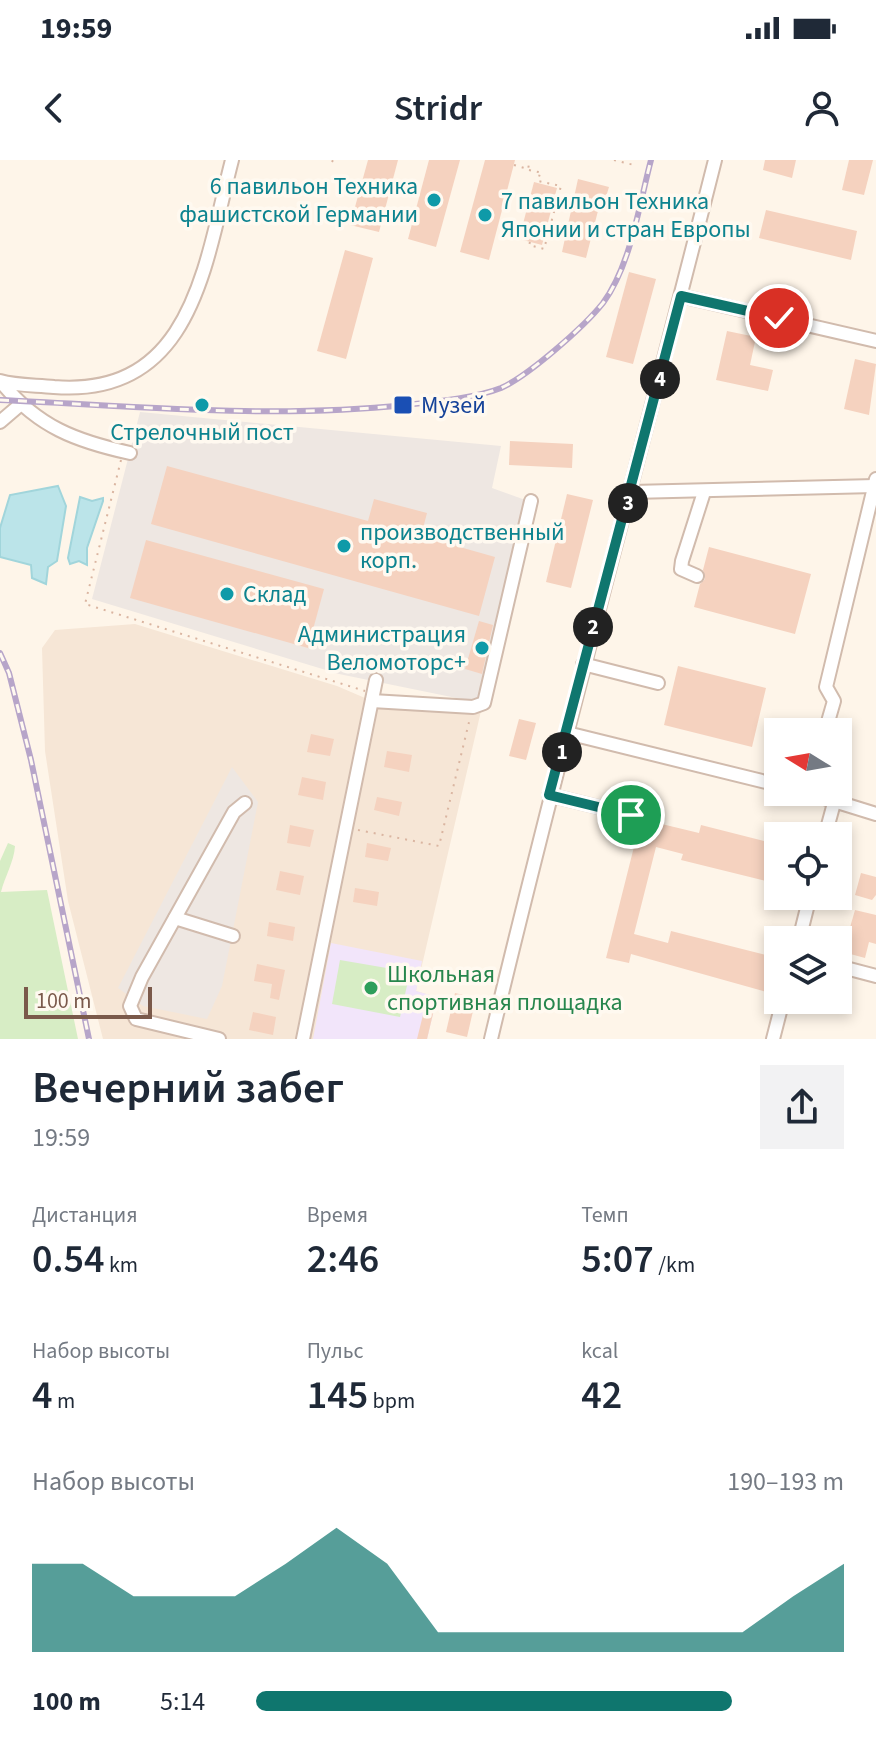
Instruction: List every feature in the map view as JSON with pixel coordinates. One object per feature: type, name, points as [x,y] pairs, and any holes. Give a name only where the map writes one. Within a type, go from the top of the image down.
[{"type":"street","points":[[1,382],[80,389],[116,383],[145,367],[168,346],[188,314],[232,160]]},
{"type":"street","points":[[491,1039],[549,795],[632,492],[715,160]]},
{"type":"street","points":[[681,296],[876,341]]},
{"type":"street","points":[[1,382],[21,404],[77,441],[126,452]]},
{"type":"street","points":[[0,422],[21,404]]},
{"type":"street","points":[[829,718],[834,701],[826,687],[876,479]]},
{"type":"street","points":[[632,492],[875,486]]},
{"type":"street","points":[[697,576],[681,569],[704,492]]},
{"type":"street","points":[[373,698],[473,707],[484,703],[531,501]]},
{"type":"street","points":[[583,664],[658,683]]},
{"type":"street","points":[[303,1039],[376,680]]},
{"type":"street","points":[[567,733],[764,782]]},
{"type":"street","points":[[549,795],[631,815]]},
{"type":"street","points":[[219,1039],[136,1019],[130,1006],[234,812],[245,803]]},
{"type":"street","points":[[845,806],[876,814]]},
{"type":"street","points":[[175,918],[233,936]]},
{"type":"street","points":[[852,970],[876,976]]},
{"type":"street","points":[[773,1039],[779,1014]]},
{"type":"path","points":[[528,169],[530,160]]},
{"type":"path","points":[[614,160],[634,165]]},
{"type":"path","points":[[514,165],[542,173],[538,181],[561,186],[544,249],[529,245],[530,242]]},
{"type":"path","points":[[126,452],[85,604],[373,698]]},
{"type":"path","points":[[345,828],[439,846],[473,707]]},
{"type":"shaded area","points":[[140,412],[501,446],[492,488],[528,501],[483,697],[476,702],[339,674],[92,599]]},
{"type":"shaded area","points":[[135,624],[337,686],[372,701],[481,711],[416,991],[437,997],[427,1039],[103,1039],[68,901],[45,751],[42,648],[55,630]]},
{"type":"shaded area","points":[[232,767],[258,802],[222,986],[207,1019],[143,1006],[118,988]]},
{"type":"shaded area","points":[[331,943],[422,961],[416,991],[437,997],[427,1039],[313,1039]]},
{"type":"green space","points":[[8,843],[15,846],[1,892],[47,890],[78,1039],[0,1039],[0,861]]},
{"type":"green space","name":"Школьная спортивная площадка","points":[[340,960],[410,972],[400,1017],[332,1004]]},
{"type":"water","points":[[58,486],[66,506],[57,561],[48,567],[46,584],[32,578],[31,565],[0,557],[0,528],[10,495]]},
{"type":"water","points":[[80,497],[92,501],[103,498],[87,548],[87,565],[79,561],[70,564],[68,558]]},
{"type":"building","points":[[368,160],[398,160],[379,232],[350,225]]},
{"type":"building","name":"6 павильон Техника фашистской Германии","points":[[429,160],[460,160],[436,247],[408,239]]},
{"type":"building","name":"7 павильон Техника Японии и стран Европы","points":[[485,160],[515,160],[489,260],[460,252]]},
{"type":"building","points":[[765,160],[796,160],[792,178],[763,170]]},
{"type":"building","points":[[849,160],[873,160],[864,195],[842,190]]},
{"type":"building","points":[[578,179],[609,187],[605,200],[601,199],[586,258],[562,252]]},
{"type":"building","points":[[534,182],[557,188],[542,245],[519,239]]},
{"type":"building","points":[[766,210],[857,231],[851,260],[759,238]]},
{"type":"building","points":[[345,250],[373,258],[346,359],[317,351]]},
{"type":"building","points":[[629,272],[656,279],[633,364],[606,357]]},
{"type":"building","points":[[727,331],[756,337],[750,365],[773,370],[768,391],[716,380]]},
{"type":"building","points":[[855,359],[876,364],[869,415],[844,409]]},
{"type":"building","points":[[510,441],[573,444],[572,468],[509,465]]},
{"type":"building","name":"производственный корп.","points":[[167,466],[368,521],[374,499],[427,513],[421,536],[495,557],[479,616],[151,524]]},
{"type":"building","points":[[567,494],[593,500],[571,588],[546,582]]},
{"type":"building","name":"Склад","points":[[146,540],[324,589],[308,648],[130,598]]},
{"type":"building","points":[[709,547],[811,574],[795,634],[694,607],[700,584],[705,579],[703,570]]},
{"type":"building","name":"Администрация Веломоторс+","points":[[479,621],[493,625],[482,674],[465,669]]},
{"type":"building","points":[[678,666],[766,688],[752,747],[664,725]]},
{"type":"building","points":[[519,719],[536,723],[526,760],[509,756]]},
{"type":"building","points":[[311,734],[334,739],[330,756],[307,752]]},
{"type":"building","points":[[387,751],[412,755],[409,772],[384,767]]},
{"type":"building","points":[[302,777],[326,782],[323,800],[298,795]]},
{"type":"building","points":[[377,797],[402,802],[399,816],[374,810]]},
{"type":"building","points":[[641,819],[699,833],[701,825],[764,841],[764,881],[681,860],[683,854],[656,847],[634,934],[668,943],[671,931],[764,954],[764,991],[631,954],[629,963],[606,958]]},
{"type":"building","points":[[290,825],[314,830],[310,847],[287,843]]},
{"type":"building","points":[[367,843],[391,848],[388,861],[365,857]]},
{"type":"building","points":[[280,871],[304,876],[300,895],[276,890]]},
{"type":"building","points":[[861,873],[876,877],[876,895],[872,900],[855,895]]},
{"type":"building","points":[[355,888],[379,892],[377,906],[353,902]]},
{"type":"building","points":[[855,910],[876,915],[876,944],[869,942],[865,958],[852,954],[850,926]]},
{"type":"building","points":[[269,922],[295,927],[293,941],[267,936]]},
{"type":"building","points":[[257,964],[285,970],[279,1000],[270,998],[272,984],[254,981]]},
{"type":"building","points":[[455,993],[476,998],[467,1037],[446,1032]]},
{"type":"building","points":[[428,995],[437,997],[427,1039],[417,1039]]},
{"type":"building","points":[[253,1012],[276,1017],[273,1035],[249,1030]]},
{"type":"railway","points":[[0,400],[203,410],[304,411],[428,402],[467,397],[501,388],[555,350],[583,325],[613,288],[627,253],[651,160]]},
{"type":"railway","points":[[0,653],[9,673],[31,760],[89,1039]]},
{"type":"place","name":"6 павильон Техника фашистской Германии","points":[[434,200]]},
{"type":"place","name":"7 павильон Техника Японии и стран Европы","points":[[485,215]]},
{"type":"place","name":"Стрелочный пост","points":[[202,405]]},
{"type":"place","name":"Музей","points":[[403,405]]},
{"type":"place","name":"производственный корп.","points":[[344,546]]},
{"type":"place","name":"Склад","points":[[227,594]]},
{"type":"place","name":"Администрация Веломоторс+","points":[[482,648]]},
{"type":"place","name":"Школьная спортивная площадка","points":[[371,988]]},
{"type":"route","points":[[631,815],[549,795],[632,492],[681,296],[779,318]]}]
